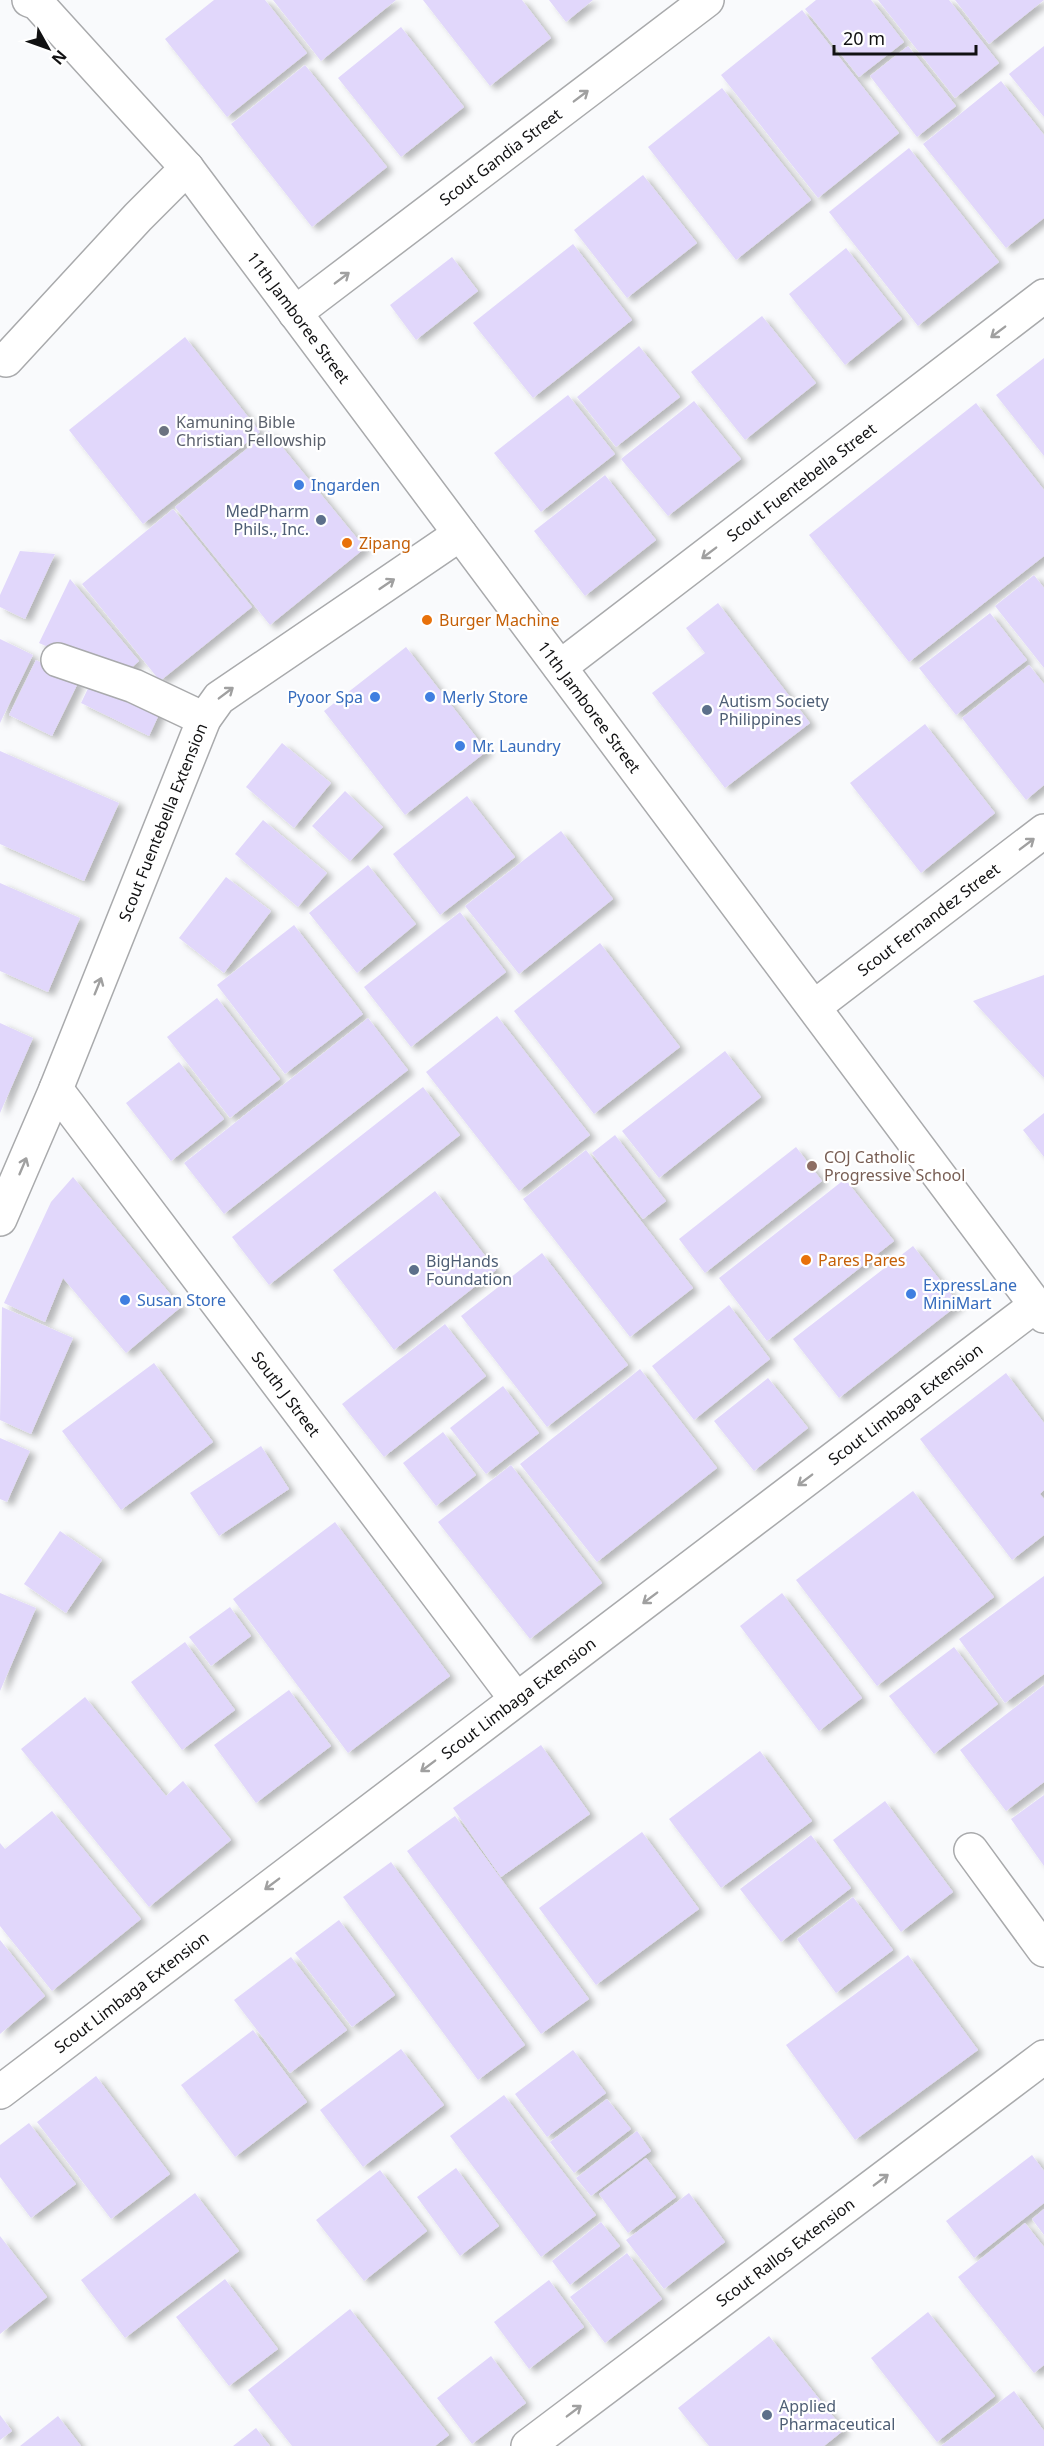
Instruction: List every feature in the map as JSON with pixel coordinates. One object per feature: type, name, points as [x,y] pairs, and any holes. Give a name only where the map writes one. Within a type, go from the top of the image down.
[{"type":"street","name":"Scout Gandia Street","points":[[295,313],[707,0]]},
{"type":"street","name":"11th Jamboree Street","points":[[36,1],[187,168],[1040,1310]]},
{"type":"street","points":[[6,360],[138,217],[187,168]]},
{"type":"street","name":"Scout Fuentebella Street","points":[[560,667],[1044,296]]},
{"type":"street","name":"Scout Fuentebella Extension","points":[[0,1220],[56,1089],[204,719],[219,698],[460,534]]},
{"type":"street","points":[[58,660],[134,686],[204,719]]},
{"type":"street","name":"Scout Fernandez Street","points":[[813,1007],[1044,831]]},
{"type":"street","name":"South J Street","points":[[56,1089],[516,1699]]},
{"type":"street","name":"Scout Limbaga Extension","points":[[0,2092],[516,1699],[1040,1310]]},
{"type":"street","points":[[970,1850],[1044,1950]]},
{"type":"street","name":"Scout Rallos Extension","points":[[528,2446],[1044,2057]]},
{"type":"building","points":[[214,0],[265,0],[307,53],[227,117],[165,39]]},
{"type":"building","points":[[273,0],[396,0],[321,61]]},
{"type":"building","points":[[423,0],[522,0],[551,38],[490,86]]},
{"type":"building","points":[[549,0],[593,0],[566,22]]},
{"type":"building","points":[[816,0],[871,0],[904,42],[859,77],[805,9]]},
{"type":"building","points":[[878,0],[949,0],[999,63],[955,98]]},
{"type":"building","points":[[955,0],[1044,0],[989,44]]},
{"type":"building","points":[[802,10],[899,133],[818,198],[721,75]]},
{"type":"building","points":[[401,27],[464,107],[401,157],[338,78]]},
{"type":"building","points":[[908,46],[956,106],[917,137],[870,76]]},
{"type":"building","points":[[1044,46],[1044,117],[1009,74]]},
{"type":"building","points":[[305,65],[387,167],[312,227],[231,124]]},
{"type":"building","points":[[1001,81],[1044,135],[1044,218],[1006,248],[923,144]]},
{"type":"building","points":[[722,88],[811,200],[736,260],[648,147]]},
{"type":"building","points":[[909,148],[999,262],[918,326],[829,212]]},
{"type":"building","points":[[643,175],[697,243],[627,298],[574,230]]},
{"type":"building","points":[[573,244],[632,320],[533,398],[473,323]]},
{"type":"building","points":[[846,248],[902,319],[845,365],[789,294]]},
{"type":"building","points":[[452,257],[478,291],[416,340],[390,305]]},
{"type":"building","points":[[762,316],[816,383],[745,440],[691,372]]},
{"type":"building","name":"Kamuning Bible Christian Fellowship","points":[[185,337],[260,432],[143,524],[69,430]]},
{"type":"building","points":[[639,346],[680,397],[616,447],[577,397]]},
{"type":"building","points":[[1044,358],[1044,456],[996,395]]},
{"type":"building","points":[[568,395],[615,454],[541,512],[494,453]]},
{"type":"building","points":[[694,401],[741,459],[668,516],[621,459]]},
{"type":"building","points":[[976,403],[1044,490],[1044,556],[909,662],[809,535]]},
{"type":"building","points":[[269,431],[365,548],[270,625],[175,507]]},
{"type":"building","points":[[605,475],[656,540],[585,596],[534,531]]},
{"type":"building","points":[[173,509],[252,607],[160,681],[82,584]]},
{"type":"building","points":[[20,551],[55,554],[25,619],[0,607],[0,595]]},
{"type":"building","points":[[1034,575],[1044,588],[1044,668],[995,606]]},
{"type":"building","points":[[70,579],[139,661],[120,678],[39,643]]},
{"type":"building","points":[[718,603],[810,723],[725,788],[652,693],[705,653],[686,628]]},
{"type":"building","points":[[990,613],[1027,660],[956,715],[919,668]]},
{"type":"building","points":[[0,639],[33,655],[0,723]]},
{"type":"building","points":[[406,647],[487,751],[405,815],[324,711]]},
{"type":"building","points":[[36,660],[79,681],[52,736],[9,715]]},
{"type":"building","points":[[1029,665],[1044,684],[1044,785],[1026,800],[962,718]]},
{"type":"building","points":[[95,674],[163,706],[149,736],[81,703]]},
{"type":"building","points":[[925,724],[995,813],[921,873],[850,783]]},
{"type":"building","points":[[282,743],[331,783],[294,828],[246,787]]},
{"type":"building","points":[[0,751],[119,803],[84,881],[0,844]]},
{"type":"building","points":[[345,791],[383,827],[350,861],[312,826]]},
{"type":"building","points":[[467,796],[515,857],[440,915],[393,854]]},
{"type":"building","points":[[263,820],[327,873],[298,907],[235,854]]},
{"type":"building","points":[[561,831],[613,899],[519,974],[465,906]]},
{"type":"building","points":[[368,865],[416,924],[357,973],[309,913]]},
{"type":"building","points":[[226,877],[271,911],[224,973],[179,938]]},
{"type":"building","points":[[0,883],[80,918],[48,992],[0,971]]},
{"type":"building","points":[[460,912],[506,972],[411,1047],[364,987]]},
{"type":"building","points":[[294,925],[363,1014],[285,1074],[217,985]]},
{"type":"building","points":[[600,943],[680,1047],[594,1114],[514,1011]]},
{"type":"building","points":[[1044,975],[1044,1078],[973,1001]]},
{"type":"building","points":[[217,998],[280,1079],[230,1118],[167,1037]]},
{"type":"building","points":[[497,1016],[590,1135],[519,1191],[426,1072]]},
{"type":"building","points":[[368,1018],[408,1070],[224,1214],[184,1163]]},
{"type":"building","points":[[0,1023],[33,1038],[0,1113]]},
{"type":"building","points":[[725,1051],[761,1097],[659,1178],[622,1131]]},
{"type":"building","points":[[179,1062],[224,1119],[171,1161],[126,1103]]},
{"type":"building","points":[[423,1087],[460,1135],[269,1285],[232,1237]]},
{"type":"building","points":[[1044,1113],[1044,1157],[1023,1130]]},
{"type":"building","points":[[615,1135],[666,1201],[643,1219],[592,1153]]},
{"type":"building","points":[[796,1147],[822,1181],[705,1273],[679,1239]]},
{"type":"building","points":[[586,1150],[693,1288],[630,1337],[523,1199]]},
{"type":"building","points":[[73,1177],[181,1307],[126,1353],[63,1278],[45,1322],[4,1303],[51,1202]]},
{"type":"building","name":"Pares Pares","points":[[845,1179],[894,1241],[767,1341],[719,1278]]},
{"type":"building","name":"BigHands Foundation","points":[[435,1191],[496,1270],[394,1350],[333,1270]]},
{"type":"building","points":[[913,1246],[959,1304],[839,1398],[793,1339]]},
{"type":"building","points":[[542,1253],[628,1365],[547,1427],[461,1316]]},
{"type":"building","points":[[729,1305],[770,1359],[694,1420],[652,1366]]},
{"type":"building","points":[[2,1307],[73,1338],[31,1434],[0,1420]]},
{"type":"building","points":[[445,1324],[486,1376],[384,1457],[342,1404]]},
{"type":"building","points":[[154,1363],[213,1442],[121,1510],[62,1431]]},
{"type":"building","points":[[640,1369],[717,1468],[597,1562],[520,1464]]},
{"type":"building","points":[[1006,1373],[1044,1423],[1044,1490],[1040,1494],[1044,1499],[1044,1535],[1012,1560],[920,1439]]},
{"type":"building","points":[[768,1378],[808,1428],[754,1471],[714,1421]]},
{"type":"building","points":[[503,1386],[539,1433],[486,1474],[450,1428]]},
{"type":"building","points":[[443,1432],[476,1475],[436,1506],[403,1463]]},
{"type":"building","points":[[0,1438],[30,1451],[7,1502],[0,1499]]},
{"type":"building","points":[[261,1446],[289,1489],[219,1536],[190,1493]]},
{"type":"building","points":[[511,1465],[602,1583],[530,1639],[438,1522]]},
{"type":"building","points":[[913,1491],[994,1597],[877,1686],[796,1580]]},
{"type":"building","points":[[335,1522],[450,1676],[348,1753],[233,1599]]},
{"type":"building","points":[[60,1531],[102,1560],[66,1613],[24,1584]]},
{"type":"building","points":[[1044,1576],[1044,1674],[1005,1703],[959,1639]]},
{"type":"building","points":[[0,1593],[36,1608],[0,1691]]},
{"type":"building","points":[[782,1593],[862,1698],[819,1731],[740,1626]]},
{"type":"building","points":[[230,1607],[251,1636],[211,1666],[189,1637]]},
{"type":"building","points":[[185,1642],[235,1710],[182,1750],[131,1682]]},
{"type":"building","points":[[954,1647],[998,1704],[934,1754],[889,1696]]},
{"type":"building","points":[[1044,1685],[1044,1782],[1006,1811],[960,1750]]},
{"type":"building","points":[[289,1690],[331,1746],[256,1803],[214,1745]]},
{"type":"building","points":[[85,1697],[166,1796],[183,1781],[231,1840],[149,1907],[21,1749]]},
{"type":"building","points":[[541,1745],[590,1814],[501,1877],[453,1808]]},
{"type":"building","points":[[760,1751],[812,1821],[721,1888],[669,1819]]},
{"type":"building","points":[[1044,1795],[1044,1866],[1011,1819]]},
{"type":"building","points":[[885,1801],[953,1892],[901,1932],[833,1840]]},
{"type":"building","points":[[52,1811],[141,1919],[52,1991],[0,1926],[0,1843],[5,1849]]},
{"type":"building","points":[[455,1816],[589,1999],[541,2034],[407,1851]]},
{"type":"building","points":[[642,1832],[699,1909],[596,1985],[539,1908]]},
{"type":"building","points":[[811,1835],[851,1888],[781,1942],[740,1889]]},
{"type":"building","points":[[391,1862],[525,2045],[478,2080],[343,1897]]},
{"type":"building","points":[[853,1897],[893,1950],[836,1993],[797,1939]]},
{"type":"building","points":[[339,1920],[395,1995],[352,2027],[295,1953]]},
{"type":"building","points":[[0,1940],[45,1996],[0,2034]]},
{"type":"building","points":[[908,1955],[978,2050],[855,2140],[786,2045]]},
{"type":"building","points":[[291,1957],[347,2030],[290,2073],[234,2000]]},
{"type":"building","points":[[253,2030],[307,2102],[235,2157],[181,2085]]},
{"type":"building","points":[[401,2049],[444,2105],[363,2167],[320,2110]]},
{"type":"building","points":[[573,2050],[606,2093],[547,2137],[515,2094]]},
{"type":"building","points":[[96,2076],[170,2174],[111,2219],[37,2122]]},
{"type":"building","points":[[504,2095],[596,2215],[541,2257],[450,2136]]},
{"type":"building","points":[[607,2099],[631,2129],[574,2173],[550,2142]]},
{"type":"building","points":[[29,2123],[76,2184],[31,2218],[0,2177],[0,2145]]},
{"type":"building","points":[[637,2131],[651,2151],[591,2196],[576,2178]]},
{"type":"building","points":[[1032,2155],[1044,2171],[1044,2203],[974,2258],[946,2221]]},
{"type":"building","points":[[646,2158],[676,2197],[628,2233],[599,2194]]},
{"type":"building","points":[[456,2168],[499,2226],[460,2256],[417,2197]]},
{"type":"building","points":[[380,2170],[427,2231],[364,2281],[316,2220]]},
{"type":"building","points":[[195,2193],[239,2251],[125,2338],[81,2280]]},
{"type":"building","points":[[689,2193],[725,2242],[664,2289],[626,2240]]},
{"type":"building","points":[[1044,2209],[1044,2235],[1032,2219]]},
{"type":"building","points":[[601,2222],[620,2246],[570,2285],[552,2261]]},
{"type":"building","points":[[1025,2223],[1044,2247],[1044,2365],[1034,2373],[958,2277]]},
{"type":"building","points":[[0,2236],[47,2297],[0,2334]]},
{"type":"building","points":[[627,2253],[662,2299],[605,2343],[570,2297]]},
{"type":"building","points":[[225,2279],[278,2349],[229,2386],[176,2317]]},
{"type":"building","points":[[549,2280],[584,2327],[529,2369],[494,2322]]},
{"type":"building","points":[[350,2309],[449,2435],[435,2446],[292,2446],[248,2390]]},
{"type":"building","points":[[928,2312],[995,2396],[937,2442],[871,2358]]},
{"type":"building","points":[[769,2336],[844,2430],[824,2446],[709,2446],[678,2408]]},
{"type":"building","points":[[491,2356],[526,2403],[472,2444],[437,2398]]},
{"type":"building","points":[[1014,2391],[1044,2431],[1044,2446],[941,2446]]},
{"type":"building","points":[[0,2415],[12,2431],[0,2440]]},
{"type":"building","points":[[58,2416],[81,2446],[20,2446]]},
{"type":"building","points":[[256,2428],[270,2446],[233,2446]]},
{"type":"place","name":"Kamuning Bible Christian Fellowship","points":[[164,431]]},
{"type":"place","name":"Ingarden","points":[[299,485]]},
{"type":"place","name":"MedPharm Phils., Inc.","points":[[321,520]]},
{"type":"place","name":"Zipang","points":[[347,543]]},
{"type":"place","name":"Burger Machine","points":[[427,620]]},
{"type":"place","name":"Pyoor Spa","points":[[375,697]]},
{"type":"place","name":"Merly Store","points":[[430,697]]},
{"type":"place","name":"Autism Society Philippines","points":[[707,710]]},
{"type":"place","name":"Mr. Laundry","points":[[460,746]]},
{"type":"place","name":"COJ Catholic Progressive School","points":[[812,1166]]},
{"type":"place","name":"Pares Pares","points":[[806,1260]]},
{"type":"place","name":"BigHands Foundation","points":[[414,1270]]},
{"type":"place","name":"ExpressLane MiniMart","points":[[911,1294]]},
{"type":"place","name":"Susan Store","points":[[125,1300]]},
{"type":"place","name":"Applied Pharmaceutical","points":[[767,2415]]}]
